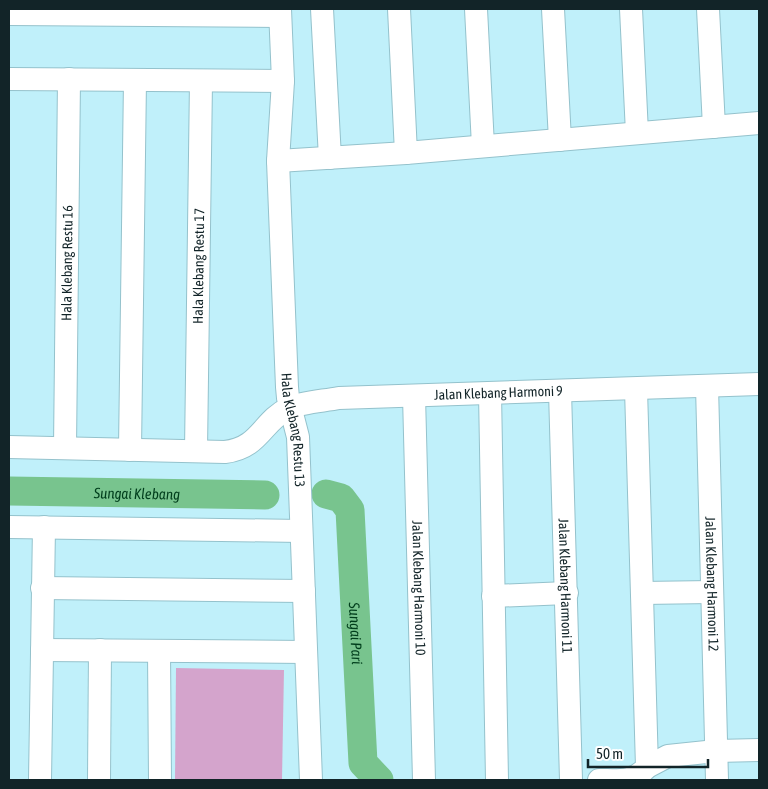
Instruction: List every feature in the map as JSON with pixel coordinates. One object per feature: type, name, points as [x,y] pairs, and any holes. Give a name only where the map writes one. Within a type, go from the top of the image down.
[{"type":"street","points":[[322,9],[330,158]]},
{"type":"street","points":[[398,9],[406,152]]},
{"type":"street","points":[[476,9],[483,146]]},
{"type":"street","points":[[553,9],[560,140]]},
{"type":"street","points":[[631,9],[637,133]]},
{"type":"street","points":[[708,9],[714,127]]},
{"type":"street","points":[[9,14],[280,12]]},
{"type":"street","name":"Hala Klebang Restu 13","points":[[280,12],[283,81],[278,161],[287,387],[290,408],[298,437],[311,780]]},
{"type":"street","points":[[9,79],[283,81]]},
{"type":"street","name":"Hala Klebang Restu 16","points":[[65,448],[69,79]]},
{"type":"street","points":[[130,450],[134,80]]},
{"type":"street","name":"Hala Klebang Restu 17","points":[[196,451],[201,80]]},
{"type":"street","points":[[278,161],[759,123]]},
{"type":"street","name":"Jalan Klebang Harmoni 9","points":[[290,408],[339,398],[759,384]]},
{"type":"street","name":"Jalan Klebang Harmoni 12","points":[[707,386],[717,780]]},
{"type":"street","points":[[636,389],[647,767]]},
{"type":"street","name":"Jalan Klebang Harmoni 11","points":[[560,391],[571,780]]},
{"type":"street","points":[[490,393],[497,780]]},
{"type":"street","name":"Jalan Klebang Harmoni 10","points":[[414,396],[424,780]]},
{"type":"street","points":[[9,447],[237,451],[246,447],[274,419],[290,408]]},
{"type":"street","points":[[40,780],[44,526]]},
{"type":"street","points":[[9,527],[301,531]]},
{"type":"street","points":[[42,588],[304,591]]},
{"type":"street","points":[[642,593],[712,592]]},
{"type":"street","points":[[494,596],[567,593]]},
{"type":"street","points":[[42,650],[306,652]]},
{"type":"street","points":[[99,780],[100,650]]},
{"type":"street","points":[[159,650],[160,780]]},
{"type":"street","points":[[599,780],[634,778],[647,767],[668,756],[716,751],[759,750]]},
{"type":"shaded area","points":[[176,668],[284,670],[282,780],[175,780]]},
{"type":"waterway","name":"Sungai Klebang","points":[[9,491],[265,495]]},
{"type":"waterway","name":"Sungai Pari","points":[[326,494],[341,498],[350,510],[363,763],[379,780]]}]
